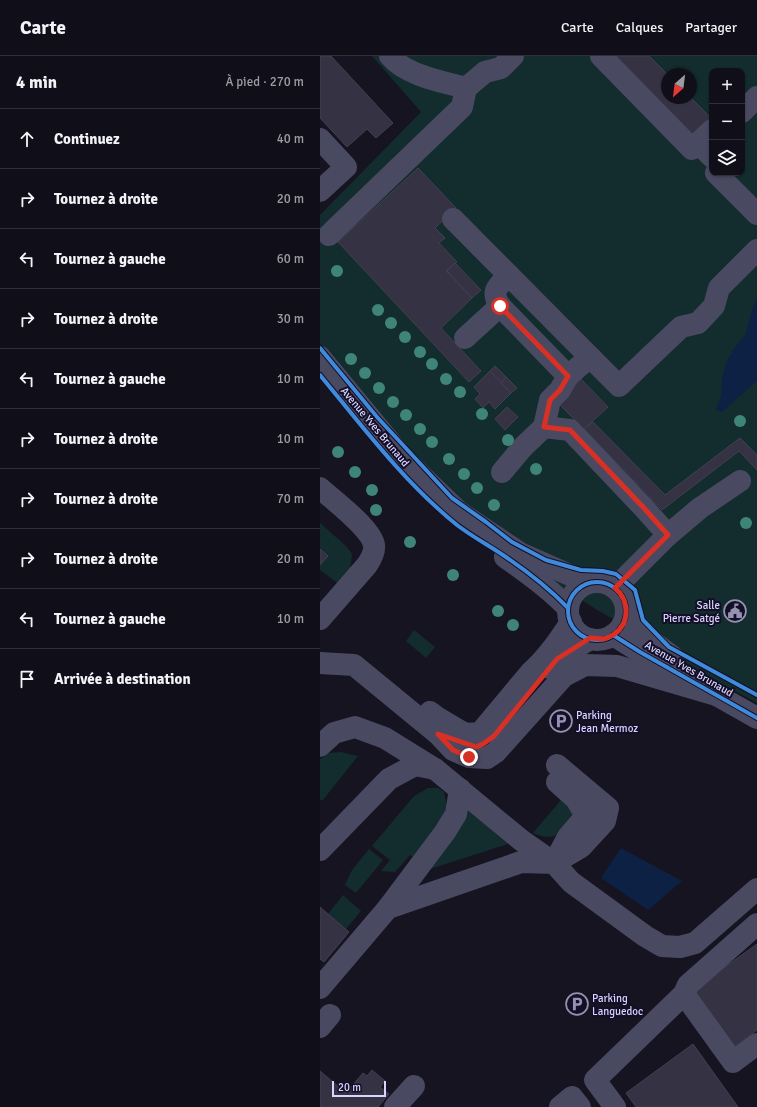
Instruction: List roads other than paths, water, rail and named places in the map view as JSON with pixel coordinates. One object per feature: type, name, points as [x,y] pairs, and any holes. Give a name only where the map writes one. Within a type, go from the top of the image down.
[{"type":"street","points":[[390,56],[405,68],[428,77],[466,88]]},
{"type":"street","points":[[329,234],[462,106],[466,88],[485,72],[501,68],[513,56]]},
{"type":"street","points":[[601,56],[702,146],[709,154]]},
{"type":"street","points":[[745,109],[757,97]]},
{"type":"street","points":[[702,146],[709,135]]},
{"type":"street","points":[[320,192],[346,167],[322,146]]},
{"type":"street","points":[[702,146],[709,162]]},
{"type":"street","points":[[719,176],[757,214]]},
{"type":"street","points":[[731,176],[757,202]]},
{"type":"street","points":[[453,219],[619,386],[680,327],[698,323],[714,306],[719,288],[757,250]]},
{"type":"street","points":[[509,275],[496,289],[496,300],[500,306],[568,376]]},
{"type":"street","points":[[465,338],[500,306]]},
{"type":"street","name":"Avenue Yves Brunaud","points":[[320,357],[404,459],[459,512],[520,553],[588,583]]},
{"type":"street","points":[[502,472],[523,447],[544,427],[550,400],[560,390],[568,376],[590,357]]},
{"type":"street","name":"Avenue Yves Brunaud","points":[[320,375],[400,472],[426,498],[458,526],[536,579],[570,615]]},
{"type":"street","points":[[544,427],[570,430],[668,535]]},
{"type":"street","points":[[615,588],[668,535],[700,508],[740,481]]},
{"type":"street","points":[[320,488],[360,524],[374,545],[373,556],[367,565],[320,619]]},
{"type":"street","points":[[602,582],[615,588],[624,600],[626,615],[624,623],[619,630],[613,635],[604,639],[584,637],[576,631],[570,615],[570,601],[580,586],[588,583],[602,582]]},
{"type":"street","points":[[320,652],[354,652],[364,656],[438,718],[465,734],[480,733],[560,638],[570,615]]},
{"type":"street","name":"Avenue Yves Brunaud","points":[[626,615],[649,639],[666,652],[699,672],[757,703]]},
{"type":"street","name":"Avenue Yves Brunaud","points":[[613,635],[640,652],[757,718]]},
{"type":"street","points":[[438,734],[476,747],[483,744],[494,736],[557,659],[590,638]]},
{"type":"street","points":[[320,663],[354,665],[438,734],[453,750],[469,757],[487,758],[496,752],[564,676],[585,665],[617,666],[716,695]]},
{"type":"street","points":[[320,746],[334,733],[355,727],[385,738],[435,769],[521,840],[554,863],[571,882],[645,936],[662,946],[680,947],[695,943],[757,889]]},
{"type":"street","points":[[320,850],[389,779],[415,765],[435,769]]},
{"type":"street","points":[[553,770],[576,799],[586,816],[568,837],[554,863]]},
{"type":"street","points":[[320,988],[388,908],[445,832],[456,814],[460,789]]},
{"type":"street","points":[[388,908],[521,862],[554,863]]},
{"type":"street","points":[[615,1107],[595,1080],[684,994],[688,985],[757,924]]},
{"type":"street","points":[[684,994],[733,1062],[757,1044]]},
{"type":"street","points":[[395,1107],[414,1086]]},
{"type":"street","points":[[560,1107],[572,1097],[580,1107]]},
{"type":"water","points":[[757,298],[757,381],[722,412],[716,410],[721,396],[722,378],[727,361],[735,347],[745,335]]},
{"type":"water","points":[[621,848],[682,881],[648,910],[601,878]]},
{"type":"place","name":"Salle Pierre Satgé","points":[[735,611]]},
{"type":"place","name":"Parking Jean Mermoz","points":[[561,721]]},
{"type":"place","name":"Parking Languedoc","points":[[577,1004]]}]
